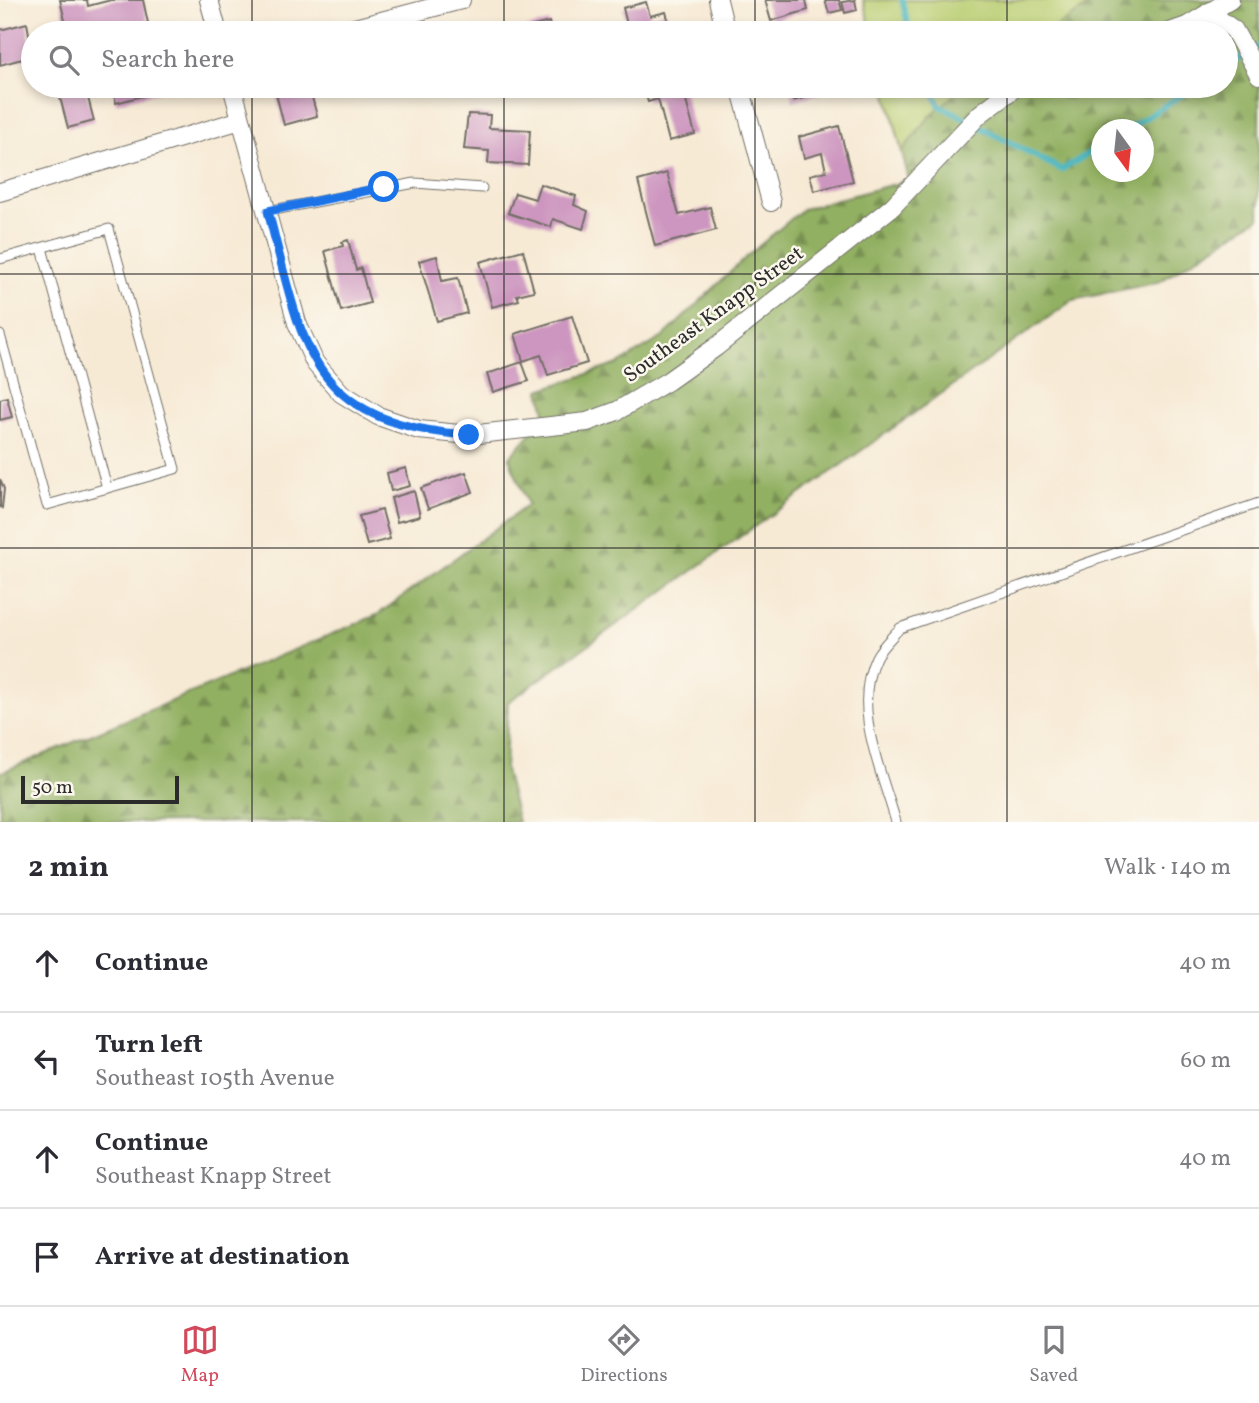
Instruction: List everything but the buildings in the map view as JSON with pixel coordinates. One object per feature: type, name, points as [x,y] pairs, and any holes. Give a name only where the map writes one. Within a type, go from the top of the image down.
[{"type":"street","points":[[209,0],[215,21]]},
{"type":"street","points":[[381,21],[461,0]]},
{"type":"street","points":[[718,0],[723,21]]},
{"type":"street","points":[[1194,21],[1230,0]]},
{"type":"street","points":[[1209,12],[1226,21]]},
{"type":"street","points":[[1238,37],[1259,75]]},
{"type":"street","points":[[235,98],[268,211]]},
{"type":"street","points":[[743,98],[772,202]]},
{"type":"street","name":"Southeast Knapp Street","points":[[268,211],[306,347],[341,393],[359,406],[396,424],[469,435],[564,426],[617,411],[716,348],[892,207],[979,114],[1001,98]]},
{"type":"street","points":[[0,192],[241,120]]},
{"type":"lane","points":[[268,211],[415,183],[482,188]]},
{"type":"lane","points":[[0,259],[109,229],[175,469],[47,505],[0,335]]},
{"type":"lane","points":[[42,248],[107,488]]},
{"type":"lane","points":[[896,822],[867,717],[867,688],[876,656],[900,628],[1259,502]]},
{"type":"green space","points":[[863,0],[1259,0],[1259,218],[1159,282],[1073,300],[508,702],[505,770],[518,822],[0,822],[0,773],[377,615],[528,505],[509,458],[546,416],[540,390],[618,364],[663,337],[745,258],[803,209],[909,180],[888,98],[1238,98],[1238,21],[869,21]]},
{"type":"green space","points":[[863,0],[1097,0],[1065,21],[869,21]]},
{"type":"green space","points":[[888,98],[950,98],[931,115],[902,151]]},
{"type":"waterway","points":[[902,0],[907,21]]},
{"type":"waterway","points":[[1238,59],[1259,46]]},
{"type":"waterway","points":[[936,98],[939,105],[1062,170],[1091,152]]},
{"type":"waterway","points":[[1144,119],[1177,98]]},
{"type":"route","points":[[384,187],[268,211],[297,323],[315,363],[341,393],[359,406],[396,424],[419,430],[469,435]]}]
